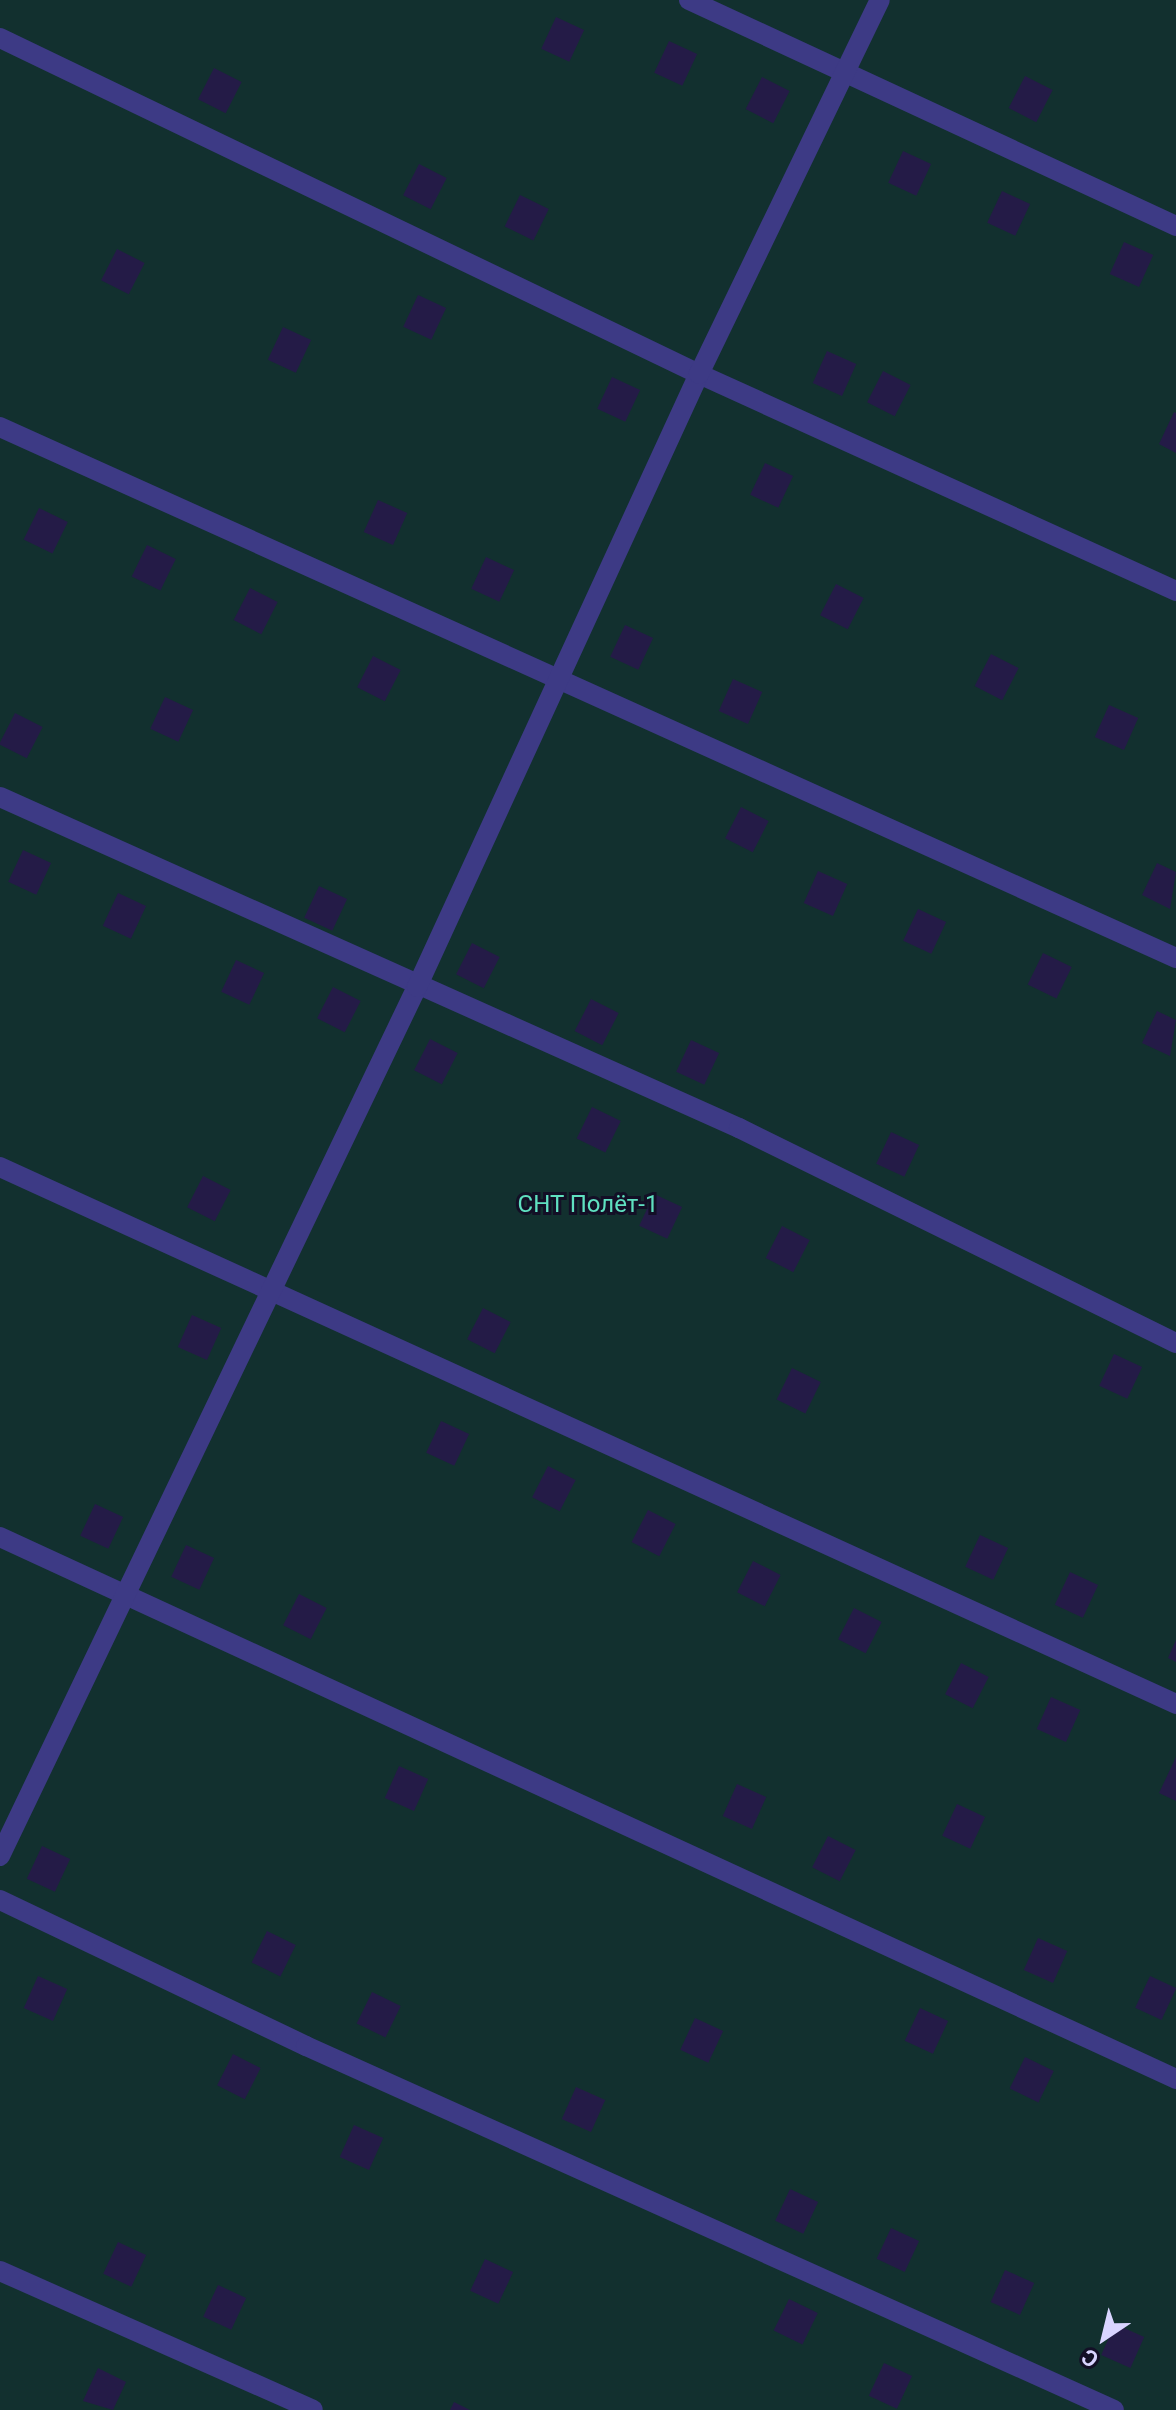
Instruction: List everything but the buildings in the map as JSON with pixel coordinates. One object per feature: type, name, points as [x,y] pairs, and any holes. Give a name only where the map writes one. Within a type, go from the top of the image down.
[{"type":"lane","points":[[689,0],[1176,226]]},
{"type":"lane","points":[[0,1856],[417,987],[699,374],[880,0]]},
{"type":"lane","points":[[0,38],[699,374],[1176,591]]},
{"type":"lane","points":[[0,427],[558,683],[972,862],[1176,958]]},
{"type":"lane","points":[[0,797],[417,987],[739,1128],[1176,1343]]},
{"type":"lane","points":[[0,1167],[1176,1704]]},
{"type":"lane","points":[[0,1537],[123,1598],[1176,2079]]},
{"type":"lane","points":[[0,1900],[306,2046],[1114,2410]]},
{"type":"lane","points":[[0,2271],[313,2410]]},
{"type":"green space","name":"СНТ Полёт-1","points":[[0,0],[1176,0],[1176,2410],[0,2410]]}]
